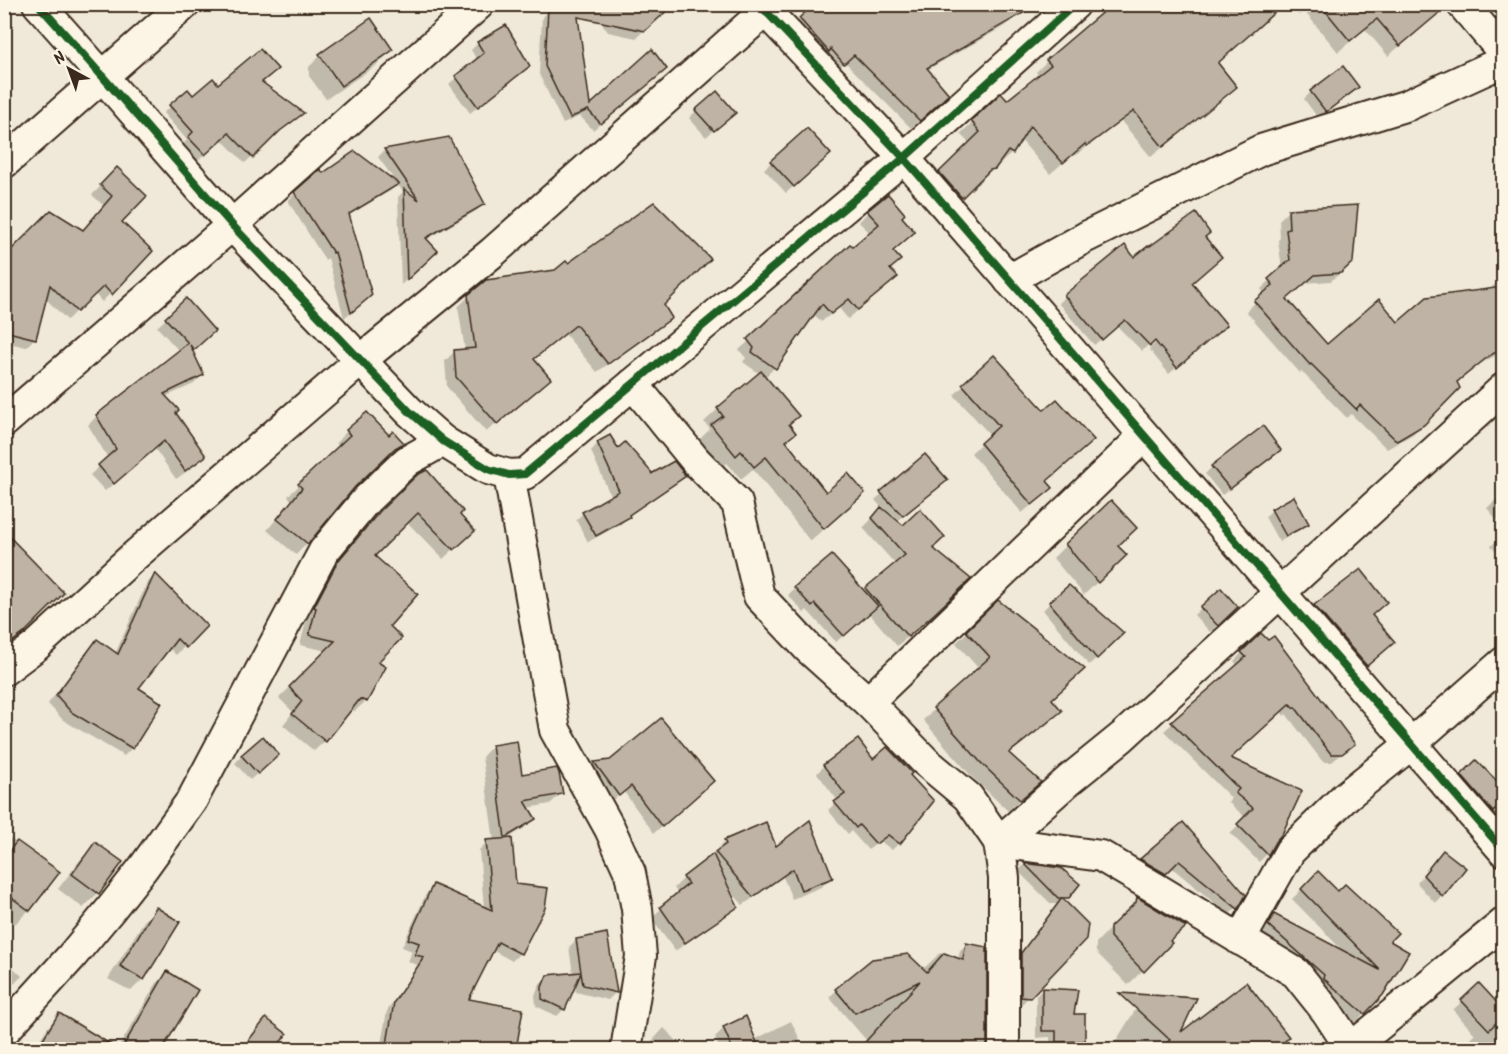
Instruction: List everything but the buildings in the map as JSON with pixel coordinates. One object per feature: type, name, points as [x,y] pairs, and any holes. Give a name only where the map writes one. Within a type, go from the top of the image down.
[{"type":"street","points":[[38,4],[232,225],[409,411],[443,441],[488,470],[509,475],[525,474],[904,159],[1075,4]]},
{"type":"street","points":[[4,163],[185,4]]},
{"type":"street","points":[[4,422],[232,225],[479,4]]},
{"type":"street","points":[[1462,4],[1503,53]]},
{"type":"street","points":[[4,670],[36,646],[132,558],[361,360],[493,252],[766,7],[904,159],[1503,851]]},
{"type":"street","points":[[1009,280],[1086,237],[1261,150],[1408,105],[1503,61]]},
{"type":"street","points":[[633,384],[696,461],[737,503],[759,596],[808,648],[868,702],[925,761],[968,797],[999,842],[1004,878],[1004,1050]]},
{"type":"street","points":[[999,842],[1122,737],[1503,388]]},
{"type":"street","points":[[868,702],[1144,436]]},
{"type":"street","points":[[7,1022],[71,957],[143,868],[192,800],[324,551],[367,499],[407,461],[443,441]]},
{"type":"street","points":[[509,475],[555,730],[610,829],[630,873],[637,909],[641,956],[626,1050]]},
{"type":"street","points":[[1240,940],[1290,851],[1346,796],[1411,744],[1503,662]]},
{"type":"street","points":[[999,842],[1101,856],[1158,889],[1296,974],[1327,1012],[1351,1049],[1503,923]]},
{"type":"cycle path","points":[[38,4],[232,225],[409,411],[443,441],[488,469],[509,475],[525,474],[904,158],[1075,4]]},
{"type":"cycle path","points":[[759,4],[904,158],[1504,851]]}]
